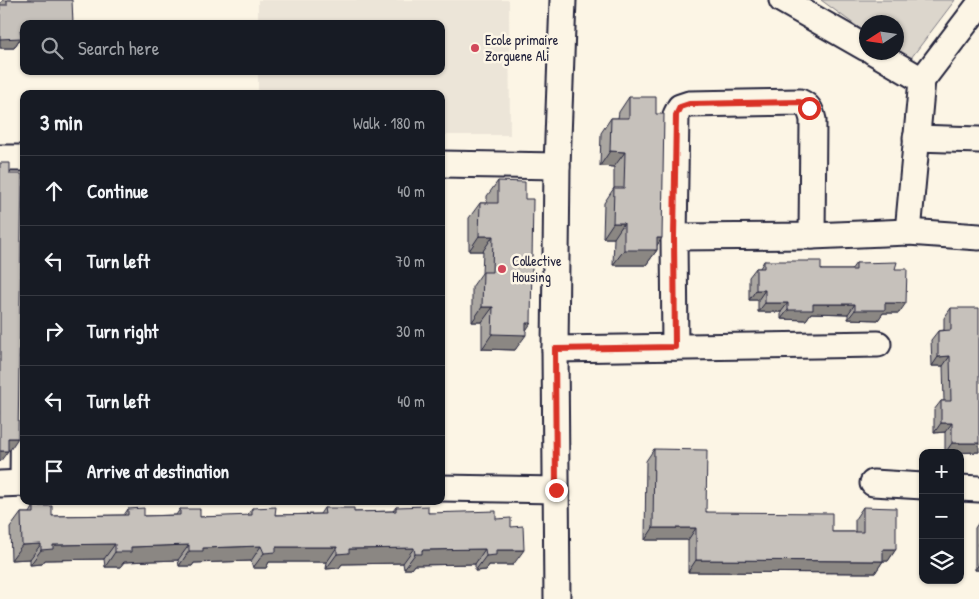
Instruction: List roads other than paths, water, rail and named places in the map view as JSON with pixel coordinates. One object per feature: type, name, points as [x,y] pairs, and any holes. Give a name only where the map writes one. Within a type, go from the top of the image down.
[{"type":"street","points":[[557,599],[555,349],[557,166],[563,0]]},
{"type":"street","points":[[782,0],[859,44]]},
{"type":"street","points":[[908,232],[922,80],[979,5]]},
{"type":"street","points":[[888,60],[922,80]]},
{"type":"street","points":[[675,347],[676,115],[680,107],[689,104],[800,102],[809,108],[813,120],[812,236]]},
{"type":"street","points":[[916,138],[979,140]]},
{"type":"street","points":[[0,158],[20,158]]},
{"type":"street","points":[[445,164],[557,166]]},
{"type":"street","points":[[674,237],[812,236],[908,232],[979,237]]},
{"type":"street","points":[[555,349],[878,344]]},
{"type":"street","points":[[15,483],[20,420]]},
{"type":"street","points":[[873,483],[919,486]]},
{"type":"street","points":[[445,488],[556,490]]},
{"type":"street","points":[[964,488],[979,489]]},
{"type":"place","name":"Ecole primaire Zorguene Ali","points":[[475,48]]},
{"type":"place","name":"Collective Housing","points":[[502,269]]}]
